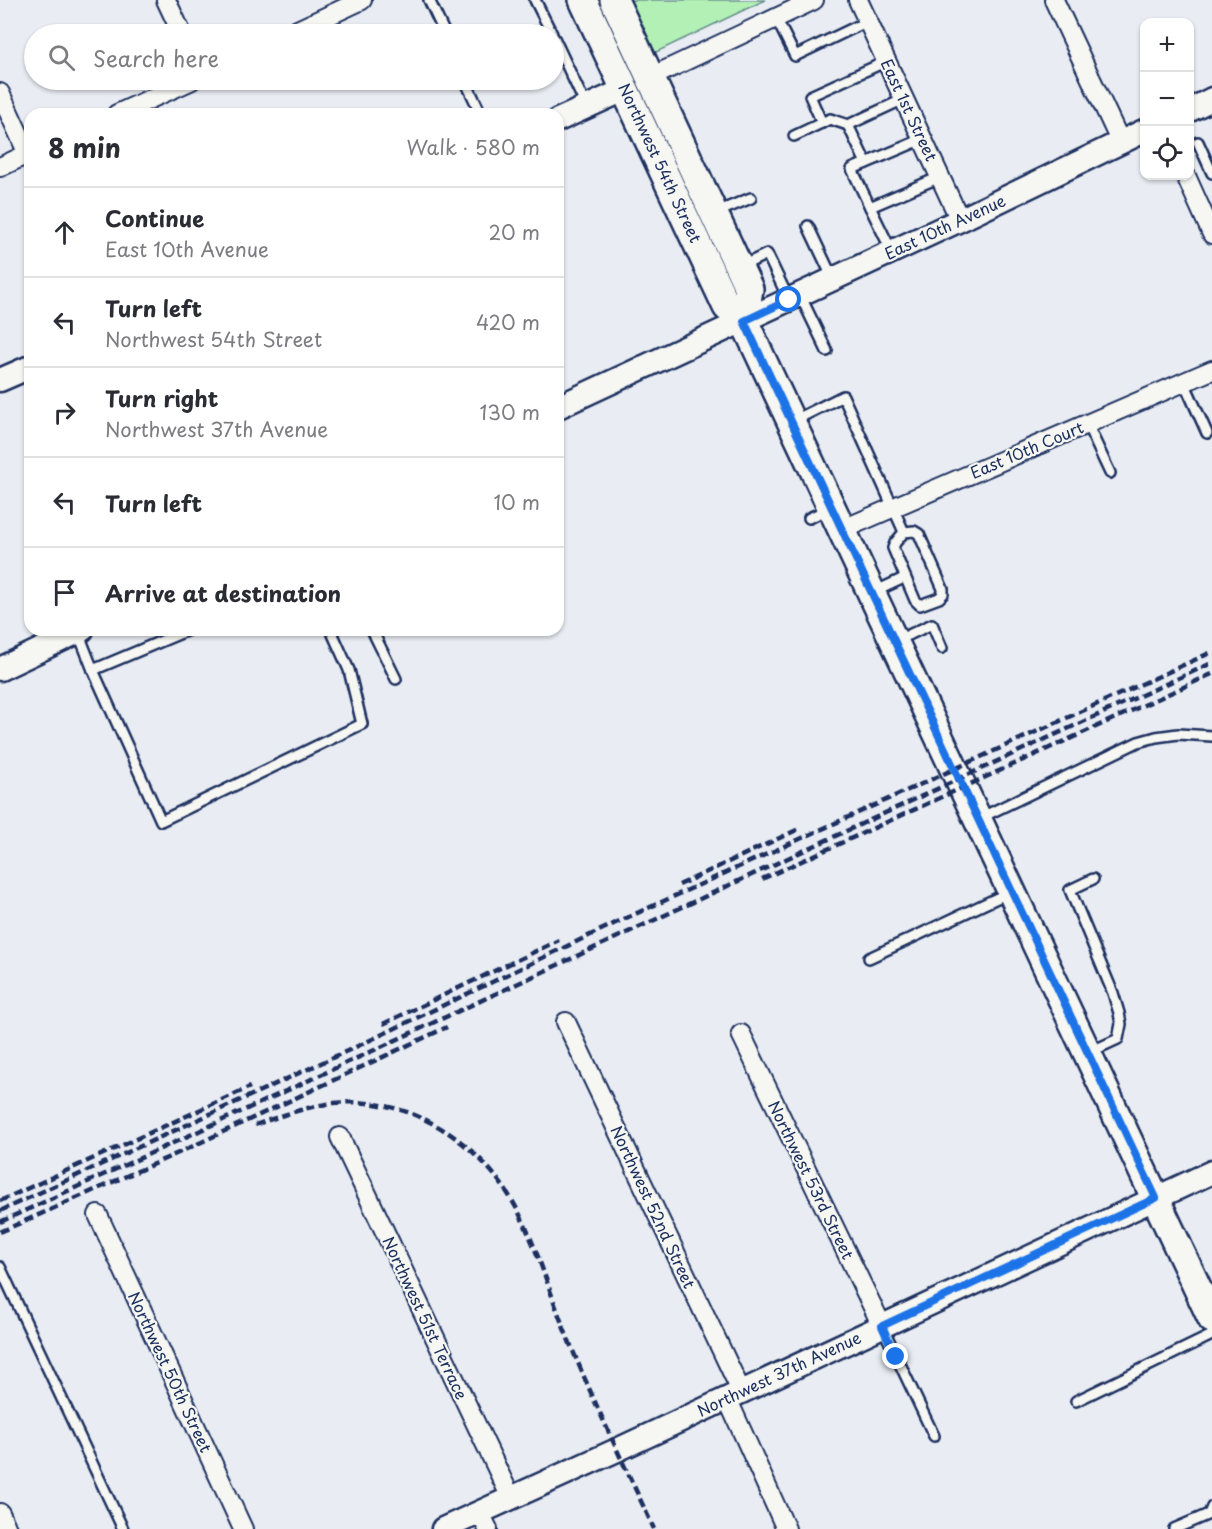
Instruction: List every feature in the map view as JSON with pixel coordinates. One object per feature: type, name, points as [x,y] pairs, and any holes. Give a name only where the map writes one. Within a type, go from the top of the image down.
[{"type":"main road","name":"Northwest 54th Street","points":[[583,0],[727,307],[744,321],[791,422],[827,519],[871,593],[896,641],[1212,1319]]},
{"type":"main road","points":[[596,0],[616,44],[646,68]]},
{"type":"main road","name":"Northwest 54th Street","points":[[614,0],[749,289],[744,321]]},
{"type":"street","points":[[166,0],[177,24]]},
{"type":"street","points":[[310,24],[362,0]]},
{"type":"street","points":[[646,68],[776,18],[814,0]]},
{"type":"street","name":"East 1st Street","points":[[858,0],[960,220]]},
{"type":"street","points":[[1054,0],[1121,143]]},
{"type":"street","points":[[564,117],[626,89]]},
{"type":"street","points":[[130,108],[170,90]]},
{"type":"street","points":[[0,93],[24,143]]},
{"type":"street","points":[[1194,108],[1212,99]]},
{"type":"street","name":"East 10th Avenue","points":[[564,404],[960,220],[1140,133]]},
{"type":"street","points":[[0,167],[24,156]]},
{"type":"street","points":[[1188,180],[1211,228]]},
{"type":"street","points":[[0,380],[24,370]]},
{"type":"street","name":"East 10th Court","points":[[827,519],[893,508],[1212,370]]},
{"type":"street","points":[[0,669],[69,636]]},
{"type":"street","name":"Northwest 52nd Street","points":[[566,1022],[734,1394],[786,1529]]},
{"type":"street","name":"Northwest 53rd Street","points":[[741,1034],[882,1326]]},
{"type":"street","name":"Northwest 51st Terrace","points":[[340,1137],[511,1498]]},
{"type":"street","name":"Northwest 37th Avenue","points":[[443,1529],[484,1520],[511,1498],[1212,1172]]},
{"type":"street","name":"Northwest 50th Street","points":[[98,1215],[243,1529]]},
{"type":"street","points":[[0,1513],[7,1529]]},
{"type":"lane","points":[[429,0],[440,24]]},
{"type":"lane","points":[[536,0],[547,24]]},
{"type":"lane","points":[[776,18],[795,56],[868,21]]},
{"type":"lane","points":[[564,60],[586,107]]},
{"type":"lane","points":[[822,123],[810,96],[886,61]]},
{"type":"lane","points":[[470,90],[478,108]]},
{"type":"lane","points":[[794,135],[830,119],[848,125],[904,99]]},
{"type":"lane","points":[[848,125],[866,163]]},
{"type":"lane","points":[[892,252],[852,169],[923,139]]},
{"type":"lane","points":[[1198,142],[1212,173]]},
{"type":"lane","points":[[870,207],[940,177]]},
{"type":"lane","points":[[715,213],[751,198]]},
{"type":"lane","points":[[808,226],[833,279]]},
{"type":"lane","points":[[740,267],[767,254],[827,351]]},
{"type":"lane","points":[[1184,382],[1207,433]]},
{"type":"lane","points":[[791,422],[843,396],[904,532]]},
{"type":"lane","points":[[1087,424],[1110,473]]},
{"type":"lane","points":[[914,531],[919,534],[943,589],[943,594],[939,598],[920,604],[915,600],[893,548],[904,532],[914,531]]},
{"type":"lane","points":[[871,593],[904,578]]},
{"type":"lane","points":[[896,641],[932,624],[942,648]]},
{"type":"lane","points":[[82,636],[93,670],[161,820],[362,724],[349,670],[334,636]]},
{"type":"lane","points":[[93,670],[174,636]]},
{"type":"lane","points":[[375,636],[396,679]]},
{"type":"lane","points":[[978,819],[1138,742],[1178,734],[1212,735]]},
{"type":"lane","points":[[1088,1053],[1118,1039],[1120,1024],[1113,993],[1070,890],[1093,879]]},
{"type":"lane","points":[[869,958],[1012,891]]},
{"type":"lane","points":[[0,1267],[123,1529]]},
{"type":"lane","points":[[882,1326],[934,1436]]},
{"type":"lane","points":[[1076,1401],[1212,1335]]},
{"type":"lane","points":[[1174,1529],[1211,1514]]},
{"type":"green space","points":[[627,0],[765,0],[652,54]]},
{"type":"railway","points":[[0,1211],[360,1045],[624,919],[1212,652]]},
{"type":"railway","points":[[0,1222],[1212,663]]},
{"type":"railway","points":[[762,879],[1212,674]]},
{"type":"railway","points":[[679,885],[801,828]]},
{"type":"railway","points":[[383,1024],[559,940]]},
{"type":"railway","points":[[0,1232],[176,1154],[447,1027]]},
{"type":"railway","points":[[0,1201],[250,1087]]},
{"type":"railway","points":[[255,1125],[324,1104],[363,1103],[391,1107],[417,1116],[442,1129],[465,1145],[485,1165],[503,1187],[525,1225],[584,1377],[654,1529]]},
{"type":"route","points":[[789,300],[744,321],[1156,1198],[882,1326],[896,1357]]}]
